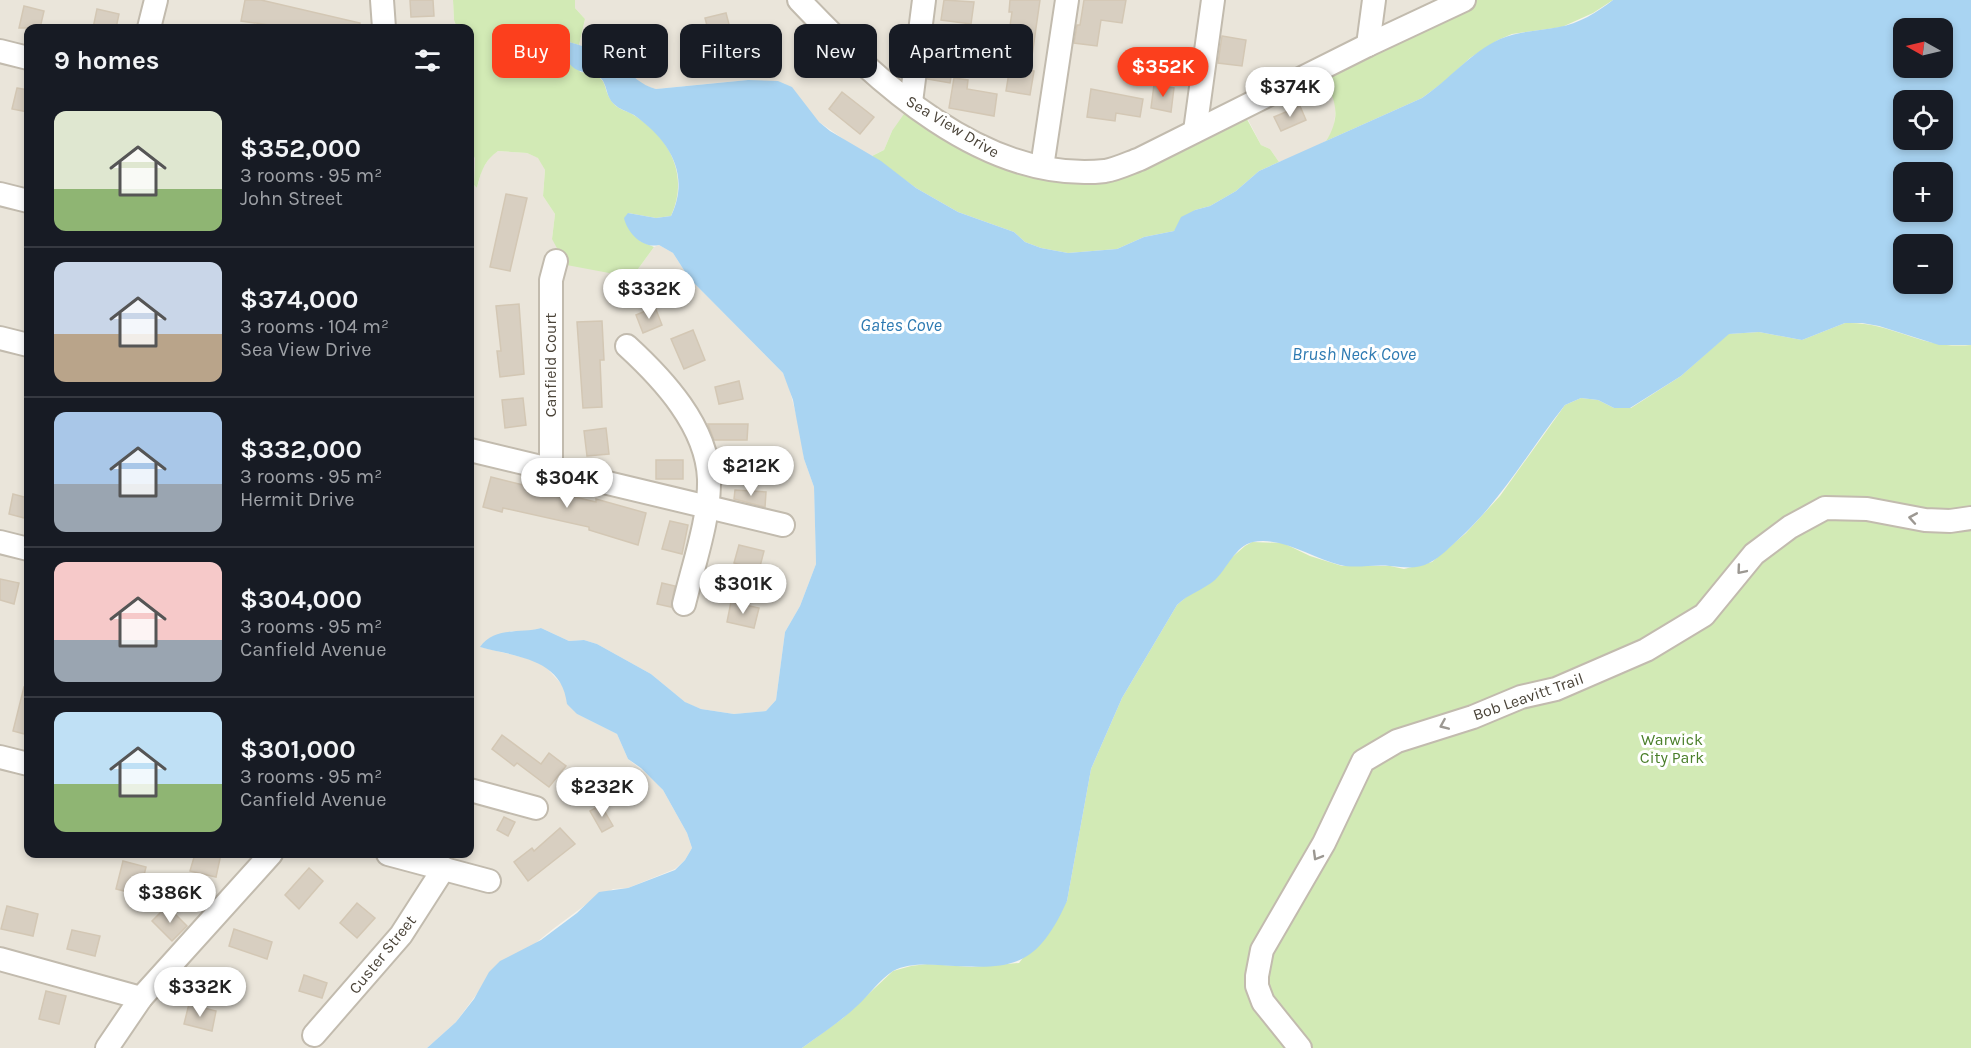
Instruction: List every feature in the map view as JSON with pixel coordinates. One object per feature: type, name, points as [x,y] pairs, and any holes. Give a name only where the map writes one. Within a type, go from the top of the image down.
[{"type":"street","points":[[150,24],[156,0]]},
{"type":"street","points":[[382,0],[384,24]]},
{"type":"street","name":"Sea View Drive","points":[[799,0],[837,40],[889,87],[982,147],[1012,160],[1042,168],[1107,171],[1140,159],[1368,45],[1464,0]]},
{"type":"street","points":[[911,102],[924,0]]},
{"type":"street","points":[[1042,168],[1067,0]]},
{"type":"street","points":[[1195,131],[1213,0]]},
{"type":"street","points":[[1368,45],[1374,0]]},
{"type":"street","points":[[0,51],[24,57]]},
{"type":"street","points":[[0,194],[24,200]]},
{"type":"street","name":"Canfield Court","points":[[551,470],[551,280],[556,261]]},
{"type":"street","points":[[0,338],[24,344]]},
{"type":"street","points":[[627,346],[652,368],[678,400],[699,438],[709,477],[707,507],[684,604]]},
{"type":"street","points":[[474,451],[783,525]]},
{"type":"street","name":"Bob Leavitt Trail","points":[[1300,1048],[1263,1002],[1257,986],[1262,950],[1324,843],[1364,761],[1397,741],[1473,717],[1521,697],[1556,689],[1646,650],[1704,615],[1754,554],[1790,527],[1826,508],[1867,509],[1924,520],[1971,518]]},
{"type":"street","points":[[0,542],[24,548]]},
{"type":"street","points":[[0,757],[24,763]]},
{"type":"street","points":[[474,791],[536,808]]},
{"type":"street","points":[[107,1048],[141,998],[267,858]]},
{"type":"street","points":[[404,858],[489,881]]},
{"type":"street","name":"Custer Street","points":[[314,1035],[401,935],[444,868]]},
{"type":"street","points":[[0,959],[141,998]]},
{"type":"shaded area","points":[[0,0],[453,0],[456,24],[24,24],[24,858],[474,858],[474,185],[477,188],[482,169],[491,156],[498,151],[527,153],[539,158],[545,170],[543,196],[555,214],[552,239],[638,269],[654,247],[659,245],[673,253],[689,278],[783,373],[800,430],[804,459],[814,487],[816,564],[800,606],[785,632],[776,700],[766,711],[734,714],[701,709],[686,703],[651,674],[597,644],[584,640],[569,641],[541,628],[526,632],[511,631],[480,647],[544,665],[565,688],[577,714],[617,734],[628,759],[663,790],[687,833],[692,848],[685,860],[675,869],[628,888],[613,889],[588,903],[553,929],[482,987],[456,1022],[427,1048],[0,1048]]},
{"type":"shaded area","points":[[575,0],[1462,0],[1336,103],[1334,129],[1326,141],[1299,155],[1279,162],[1270,149],[1261,145],[1243,110],[1104,170],[892,131],[884,150],[872,156],[747,80],[656,89],[643,85],[634,78],[668,78],[668,24],[584,24],[585,19],[575,8]]},
{"type":"green space","points":[[453,0],[575,0],[575,8],[585,19],[579,45],[570,42],[570,24],[492,24],[492,78],[570,78],[570,45],[582,72],[582,78],[602,80],[616,106],[645,123],[666,145],[677,172],[678,186],[671,216],[656,218],[628,213],[640,241],[654,247],[638,269],[609,273],[556,263],[558,250],[552,239],[555,214],[543,196],[545,170],[538,158],[527,153],[498,151],[484,167],[477,188],[474,185],[474,24],[456,24]]},
{"type":"green space","points":[[1462,0],[1613,0],[1593,13],[1562,27],[1512,34],[1498,40],[1470,58],[1422,98],[1326,141],[1334,122],[1335,105],[1320,69]]},
{"type":"green space","points":[[911,104],[979,146],[1104,170],[1242,110],[1261,145],[1270,149],[1279,162],[1259,171],[1236,191],[1210,206],[1195,210],[1174,231],[1144,237],[1117,249],[1068,253],[1041,248],[1025,242],[1014,232],[958,212],[916,188],[872,156],[884,150],[892,131]]},
{"type":"green space","name":"Warwick City Park","points":[[1845,323],[1877,326],[1937,343],[1971,345],[1971,1048],[802,1048],[843,1018],[893,971],[927,964],[972,967],[1019,963],[1067,901],[1091,769],[1122,698],[1177,605],[1245,546],[1252,542],[1283,543],[1310,556],[1342,566],[1390,566],[1404,569],[1432,562],[1466,533],[1500,496],[1565,405],[1581,398],[1598,400],[1614,408],[1631,408],[1681,376],[1728,334],[1759,332],[1802,340]]},
{"type":"water","name":"Brush Neck Cove","points":[[1613,0],[1971,0],[1971,345],[1939,345],[1862,323],[1845,323],[1802,340],[1759,332],[1729,334],[1681,376],[1630,408],[1614,408],[1598,400],[1581,398],[1565,405],[1490,506],[1450,548],[1429,563],[1410,568],[1346,566],[1275,542],[1247,544],[1236,553],[1215,580],[1177,605],[1122,698],[1091,769],[1067,901],[1043,942],[1031,954],[1017,961],[984,967],[921,965],[893,971],[844,1017],[802,1048],[427,1048],[456,1022],[474,999],[489,972],[500,961],[541,940],[577,913],[599,892],[628,888],[675,870],[692,848],[687,833],[663,790],[641,768],[628,759],[617,734],[577,714],[567,704],[563,689],[547,668],[522,657],[480,647],[486,640],[500,633],[541,628],[569,641],[584,640],[597,644],[651,674],[685,702],[701,709],[734,714],[766,711],[776,700],[785,632],[800,606],[816,564],[814,487],[804,459],[793,400],[783,373],[689,278],[673,253],[659,245],[653,246],[641,242],[628,229],[624,218],[628,213],[656,218],[671,216],[677,201],[679,186],[677,172],[673,159],[657,135],[634,115],[614,104],[601,78],[634,78],[656,89],[748,80],[778,81],[792,87],[819,122],[830,131],[881,161],[916,188],[958,212],[1014,232],[1025,242],[1041,248],[1068,253],[1117,249],[1144,237],[1174,231],[1181,217],[1210,206],[1236,191],[1259,171],[1422,98],[1469,59],[1500,39],[1514,34],[1559,27],[1588,17]]},
{"type":"water","name":"Brush Neck Cove","points":[[570,42],[582,46],[582,72],[570,64]]},
{"type":"building","points":[[245,0],[261,0],[360,23],[262,24],[241,21]]},
{"type":"building","points":[[410,0],[433,0],[434,16],[411,17]]},
{"type":"building","points":[[944,0],[974,2],[971,24],[941,20]]},
{"type":"building","points":[[1010,0],[1040,0],[1033,49],[1033,24],[1010,24],[1012,12],[1009,12]]},
{"type":"building","points":[[1084,0],[1126,0],[1122,23],[1101,20],[1097,46],[1074,43]]},
{"type":"building","points":[[24,6],[44,11],[41,24],[24,24],[24,28],[19,28]]},
{"type":"building","points":[[97,9],[119,14],[117,24],[94,24]]},
{"type":"building","points":[[726,13],[729,24],[707,24],[705,18]]},
{"type":"building","points":[[1222,36],[1246,40],[1242,66],[1218,63]]},
{"type":"building","points":[[927,78],[951,78],[950,83]]},
{"type":"building","points":[[954,78],[968,80],[967,89],[997,94],[994,116],[949,108]]},
{"type":"building","points":[[1008,78],[1033,78],[1030,95],[1006,91]]},
{"type":"building","points":[[1154,85],[1174,88],[1171,112],[1151,108]]},
{"type":"building","points":[[17,88],[24,89],[24,111],[12,109]]},
{"type":"building","points":[[1091,89],[1143,99],[1140,117],[1116,113],[1115,121],[1087,117]]},
{"type":"building","points":[[842,92],[874,117],[860,134],[829,109]]},
{"type":"building","points":[[1300,106],[1306,120],[1281,131],[1274,117]]},
{"type":"building","points":[[506,194],[527,198],[510,271],[490,267]]},
{"type":"building","points":[[519,304],[524,374],[500,377],[497,351],[501,351],[496,306]]},
{"type":"building","points":[[655,307],[662,325],[643,333],[636,315]]},
{"type":"building","points":[[602,321],[604,360],[600,360],[602,407],[583,408],[577,322]]},
{"type":"building","points":[[693,330],[705,360],[684,369],[671,339]]},
{"type":"building","points":[[739,381],[743,399],[719,404],[715,387]]},
{"type":"building","points":[[523,398],[526,425],[505,428],[502,400]]},
{"type":"building","points":[[708,424],[748,424],[747,440],[714,440]]},
{"type":"building","points":[[606,428],[609,454],[587,456],[584,431]]},
{"type":"building","points":[[656,460],[683,460],[683,479],[656,479]]},
{"type":"building","points":[[491,477],[527,486],[528,483],[546,488],[545,490],[596,502],[596,499],[646,513],[638,545],[589,530],[589,527],[503,508],[502,512],[483,507]]},
{"type":"building","points":[[735,490],[766,492],[765,507],[734,499]]},
{"type":"building","points":[[13,494],[24,497],[24,518],[9,514]]},
{"type":"building","points":[[670,521],[688,525],[682,554],[662,549]]},
{"type":"building","points":[[739,545],[764,551],[759,570],[734,563]]},
{"type":"building","points":[[0,579],[19,583],[14,604],[0,600]]},
{"type":"building","points":[[662,583],[675,586],[671,607],[657,604]]},
{"type":"building","points":[[731,602],[759,608],[754,628],[727,622]]},
{"type":"building","points":[[24,687],[24,734],[13,731]]},
{"type":"building","points":[[502,735],[541,764],[549,753],[566,766],[549,787],[517,763],[514,766],[492,749]]},
{"type":"building","points":[[601,805],[613,826],[602,832],[590,811]]},
{"type":"building","points":[[504,817],[515,822],[508,836],[497,830]]},
{"type":"building","points":[[560,828],[575,844],[528,881],[514,862],[532,848],[534,851]]},
{"type":"building","points":[[194,858],[220,858],[216,877],[190,871]]},
{"type":"building","points":[[123,861],[146,867],[139,895],[116,889]]},
{"type":"building","points":[[309,868],[323,881],[299,909],[285,895]]},
{"type":"building","points":[[357,903],[375,918],[357,938],[340,923]]},
{"type":"building","points":[[7,906],[38,914],[33,936],[1,929]]},
{"type":"building","points":[[167,906],[187,926],[172,941],[152,921]]},
{"type":"building","points":[[234,929],[272,942],[267,959],[229,946]]},
{"type":"building","points":[[72,930],[100,936],[95,956],[67,949]]},
{"type":"building","points":[[304,975],[327,983],[322,998],[299,991]]},
{"type":"building","points":[[46,991],[66,996],[59,1024],[39,1019]]},
{"type":"building","points":[[189,1004],[216,1011],[212,1031],[184,1024]]},
{"type":"water label","name":"Gates Cove","points":[[901,325]]}]
